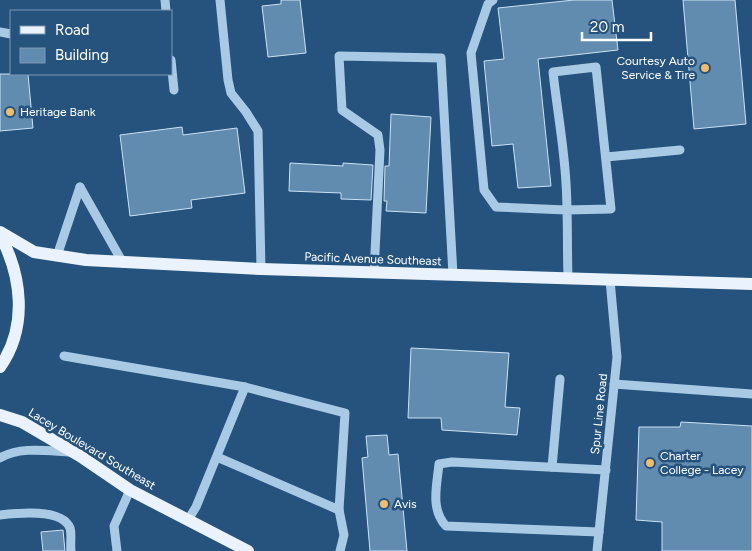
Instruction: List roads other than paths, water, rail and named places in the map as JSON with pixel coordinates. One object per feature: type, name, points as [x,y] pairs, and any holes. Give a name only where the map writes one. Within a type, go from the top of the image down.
[{"type":"main road","name":"Pacific Avenue Southeast","points":[[0,233],[34,252],[86,260],[123,263],[752,284]]},
{"type":"main road","points":[[0,233],[10,254],[16,276],[19,319],[15,337],[7,357],[0,367]]},
{"type":"main road","name":"Lacey Boulevard Southeast","points":[[0,415],[22,422],[130,490],[188,520],[232,547],[248,551]]},
{"type":"street","points":[[220,0],[231,93],[258,131],[261,269]]},
{"type":"street","points":[[493,0],[488,4],[471,53],[484,190],[496,207],[566,210],[611,209],[596,67],[553,72],[566,182],[566,210],[568,278]]},
{"type":"street","points":[[374,272],[380,150],[378,135],[342,110],[339,56],[441,58],[454,275]]},
{"type":"street","points":[[172,70],[174,90]]},
{"type":"street","points":[[606,157],[680,150]]},
{"type":"street","points":[[57,256],[80,187],[123,263]]},
{"type":"street","name":"Spur Line Road","points":[[600,550],[599,532],[617,357],[610,280]]},
{"type":"street","points":[[64,356],[245,386],[345,413],[339,510],[344,535],[340,551]]},
{"type":"street","points":[[552,467],[560,379]]},
{"type":"street","points":[[614,384],[752,394]]},
{"type":"street","points":[[188,520],[196,507],[245,386]]},
{"type":"street","points":[[0,458],[6,454],[22,450],[72,452]]},
{"type":"street","points":[[217,457],[339,510]]},
{"type":"street","points":[[599,532],[446,526],[439,518],[436,502],[439,464],[452,462],[606,470]]},
{"type":"street","points":[[116,551],[114,526],[130,490]]},
{"type":"street","points":[[0,515],[25,512],[49,515],[62,519],[70,528],[71,551]]},
{"type":"place","name":"Courtesy Auto Service & Tire","points":[[705,68]]},
{"type":"place","name":"Heritage Bank","points":[[10,112]]},
{"type":"place","name":"Charter College - Lacey","points":[[650,463]]},
{"type":"place","name":"Avis","points":[[384,504]]}]
